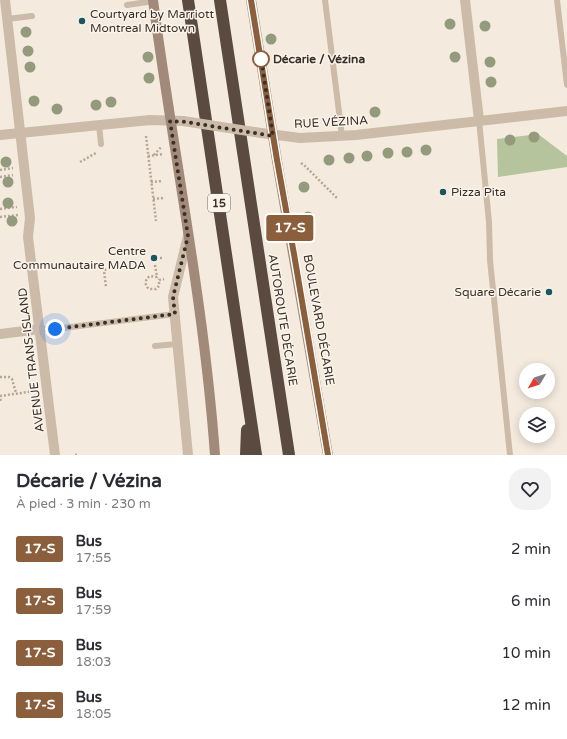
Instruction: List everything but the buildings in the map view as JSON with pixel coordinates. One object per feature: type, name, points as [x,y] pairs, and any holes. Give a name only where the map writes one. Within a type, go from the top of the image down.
[{"type":"highway","name":"15","points":[[188,0],[256,455]]},
{"type":"highway","name":"AUTOROUTE DÉCARIE","points":[[220,0],[289,455]]},
{"type":"highway","points":[[246,455],[248,399]]},
{"type":"main road","name":"BOULEVARD DÉCARIE","points":[[251,0],[328,455]]},
{"type":"main road","points":[[153,1],[204,340],[215,455]]},
{"type":"street","name":"AVENUE TRANS-ISLAND","points":[[5,0],[30,218],[28,237],[55,455]]},
{"type":"street","points":[[465,0],[479,120]]},
{"type":"street","name":"RUE VÉZINA","points":[[0,135],[150,120],[183,121],[273,136],[300,138],[342,136],[567,111]]},
{"type":"street","points":[[188,236],[173,297],[188,455]]},
{"type":"street","points":[[0,334],[40,329]]},
{"type":"lane","points":[[325,0],[342,136]]},
{"type":"lane","points":[[558,0],[567,85]]},
{"type":"lane","points":[[127,5],[153,1]]},
{"type":"lane","points":[[7,19],[32,16]]},
{"type":"lane","points":[[479,120],[490,222],[490,260],[510,455]]},
{"type":"lane","points":[[99,125],[101,144]]},
{"type":"lane","points":[[40,329],[55,329],[175,314]]},
{"type":"lane","points":[[155,346],[177,344]]},
{"type":"path","points":[[146,136],[156,221]]},
{"type":"path","points":[[154,155],[162,146]]},
{"type":"path","points":[[80,162],[97,153]]},
{"type":"path","points":[[148,156],[163,154]]},
{"type":"path","points":[[301,163],[337,198]]},
{"type":"path","points":[[0,170],[13,168]]},
{"type":"path","points":[[0,177],[14,175]]},
{"type":"path","points":[[151,182],[163,181]]},
{"type":"path","points":[[153,199],[163,198]]},
{"type":"path","points":[[0,209],[17,207]]},
{"type":"path","points":[[0,217],[18,215]]},
{"type":"path","points":[[156,258],[164,258]]},
{"type":"path","points":[[155,265],[157,277],[150,276],[145,282],[146,286],[149,289],[154,290],[159,286],[159,280],[164,279]]},
{"type":"path","points":[[106,269],[104,271],[106,287]]},
{"type":"path","points":[[0,377],[9,377],[12,379],[16,393]]},
{"type":"path","points":[[0,396],[35,391]]},
{"type":"green space","points":[[538,134],[567,156],[567,167],[498,177],[497,139]]},
{"type":"bus line","name":"17-S","points":[[251,0],[328,455]]},
{"type":"place","name":"Courtyard by Marriott Montreal Midtown","points":[[82,21]]},
{"type":"place","name":"Décarie / Vézina","points":[[261,59]]},
{"type":"place","name":"Pizza Pita","points":[[443,192]]},
{"type":"place","name":"Centre Communautaire MADA","points":[[154,258]]},
{"type":"place","name":"Square Décarie","points":[[549,292]]},
{"type":"route","points":[[55,329],[175,314],[173,297],[188,236],[170,121],[186,122],[273,136],[261,59]]}]
